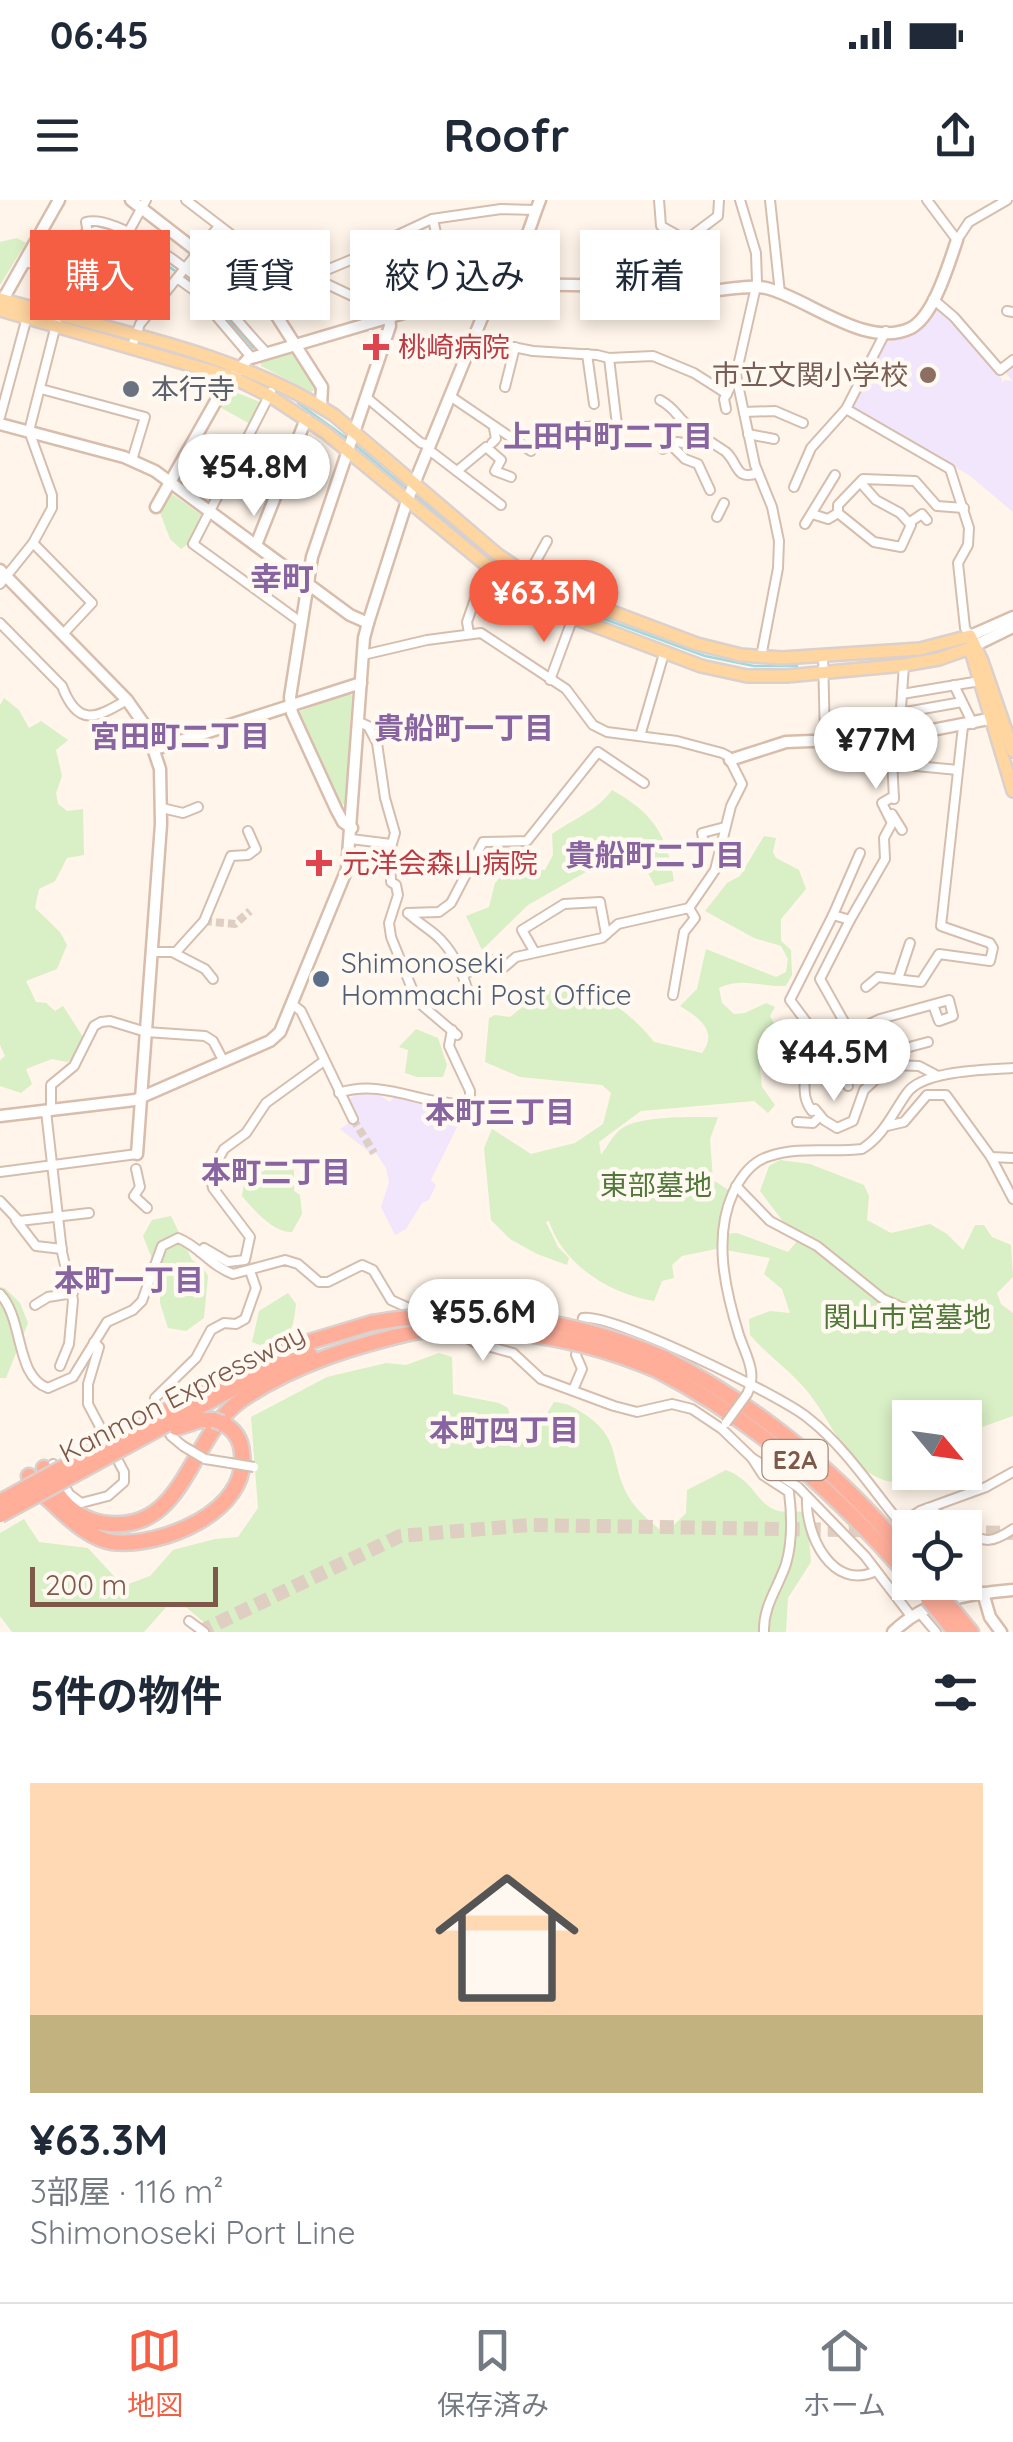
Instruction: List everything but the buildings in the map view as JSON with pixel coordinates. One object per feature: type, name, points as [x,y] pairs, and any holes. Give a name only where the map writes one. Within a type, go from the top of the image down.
[{"type":"highway","name":"Kanmon Expressway","points":[[0,1516],[166,1423],[275,1354],[317,1337],[372,1323],[446,1314],[504,1316],[594,1333],[728,1394],[787,1436],[853,1496],[892,1538]]},
{"type":"highway","name":"Kanmon Expressway","points":[[0,1502],[236,1387],[323,1350],[364,1338],[475,1328],[532,1333],[660,1364],[792,1458],[844,1505],[892,1558]]},
{"type":"highway","points":[[48,1466],[58,1495],[87,1518],[115,1524],[144,1518],[173,1496],[208,1434],[242,1398],[340,1351],[418,1331]]},
{"type":"highway","points":[[29,1476],[65,1514],[110,1542],[155,1536],[211,1515],[236,1488],[243,1465],[240,1442],[218,1422],[166,1423]]},
{"type":"highway","name":"Kanmon Expressway","points":[[926,1600],[971,1632]]},
{"type":"highway","name":"Kanmon Expressway","points":[[946,1611],[955,1632]]},
{"type":"main road","points":[[1,303],[30,312]]},
{"type":"main road","points":[[1,303],[30,317]]},
{"type":"main road","points":[[59,320],[236,372],[272,390],[321,406],[351,442],[525,595],[671,636],[778,677],[938,659],[972,643]]},
{"type":"main road","points":[[272,390],[306,419],[351,442],[490,563],[528,576],[575,611],[665,652],[713,669],[972,643]]},
{"type":"main road","points":[[972,643],[980,681],[1002,717],[1013,791]]},
{"type":"main road","points":[[972,643],[1013,751]]},
{"type":"street","points":[[42,230],[59,200]]},
{"type":"street","points":[[131,200],[144,204],[190,242]]},
{"type":"street","points":[[186,200],[224,230]]},
{"type":"street","points":[[660,200],[661,226],[686,240],[718,216],[719,200]]},
{"type":"street","points":[[726,409],[757,287],[756,253],[740,200]]},
{"type":"street","points":[[770,200],[780,293]]},
{"type":"street","points":[[928,200],[957,240]]},
{"type":"street","points":[[560,286],[706,290],[757,287],[780,293],[850,326],[886,331],[913,327],[934,300],[957,240],[970,222],[1008,200]]},
{"type":"street","points":[[129,230],[144,204]]},
{"type":"street","points":[[330,268],[434,219],[538,205]]},
{"type":"street","points":[[527,230],[538,205]]},
{"type":"street","points":[[434,219],[436,230]]},
{"type":"street","points":[[87,230],[86,222],[96,220],[108,222],[116,230]]},
{"type":"street","points":[[215,230],[218,226]]},
{"type":"street","points":[[1,303],[30,252]]},
{"type":"street","points":[[25,262],[30,264]]},
{"type":"street","points":[[133,342],[140,324],[190,262]]},
{"type":"street","points":[[170,267],[204,284],[266,352]]},
{"type":"street","points":[[181,274],[251,357]]},
{"type":"street","points":[[934,300],[1000,370],[1013,360]]},
{"type":"street","points":[[27,317],[0,420],[132,460],[170,481],[350,615],[368,623]]},
{"type":"street","points":[[0,1172],[137,1154],[162,808],[162,783],[146,727],[127,700],[2,577],[48,520],[52,495],[28,431],[59,320]]},
{"type":"street","points":[[280,320],[322,387],[321,406]]},
{"type":"street","points":[[156,507],[236,372],[251,357],[375,320]]},
{"type":"street","points":[[389,320],[312,557],[290,706],[351,834],[391,844]]},
{"type":"street","points":[[0,1116],[141,1098],[276,1037],[344,880],[368,623],[411,492],[432,449],[481,320]]},
{"type":"street","points":[[794,487],[810,448],[846,409],[886,331]]},
{"type":"street","points":[[473,339],[609,358],[656,357],[694,373],[727,394]]},
{"type":"street","points":[[505,387],[515,347]]},
{"type":"street","points":[[588,354],[594,404]]},
{"type":"street","points":[[609,358],[617,422]]},
{"type":"street","points":[[736,375],[758,474],[777,522],[780,551],[751,664]]},
{"type":"street","points":[[41,389],[144,418],[132,460]]},
{"type":"street","points":[[272,390],[193,544],[302,624]]},
{"type":"street","points":[[450,396],[531,450]]},
{"type":"street","points":[[366,397],[500,505]]},
{"type":"street","points":[[660,400],[672,406],[688,428],[703,432],[706,441],[729,455],[736,470],[744,476],[758,474]]},
{"type":"street","points":[[846,409],[950,469],[970,536],[958,563],[965,628],[972,643]]},
{"type":"street","points":[[744,412],[774,411],[803,423]]},
{"type":"street","points":[[256,545],[306,419]]},
{"type":"street","points":[[617,422],[632,424]]},
{"type":"street","points":[[584,427],[617,422]]},
{"type":"street","points":[[492,443],[496,439],[494,428]]},
{"type":"street","points":[[748,434],[774,439]]},
{"type":"street","points":[[706,441],[696,446],[679,442],[667,447],[698,464],[710,490]]},
{"type":"street","points":[[456,471],[486,447],[501,460],[495,471],[511,477]]},
{"type":"street","points":[[805,524],[835,475]]},
{"type":"street","points":[[838,513],[838,504],[868,477],[915,481],[937,506],[964,508]]},
{"type":"street","points":[[860,482],[876,500],[910,522]]},
{"type":"street","points":[[717,517],[724,503]]},
{"type":"street","points":[[812,514],[828,518],[838,513]]},
{"type":"street","points":[[838,513],[874,542],[894,546],[904,545],[910,522],[922,514],[927,520]]},
{"type":"street","points":[[532,570],[547,541]]},
{"type":"street","points":[[33,543],[92,602],[62,634]]},
{"type":"street","points":[[469,633],[467,622],[490,563]]},
{"type":"street","points":[[550,680],[575,611]]},
{"type":"street","points":[[972,643],[1013,616]]},
{"type":"street","points":[[0,623],[86,716],[100,716],[127,700]]},
{"type":"street","points":[[972,643],[1013,627]]},
{"type":"street","points":[[363,655],[469,633],[488,638],[571,694],[592,725],[607,732],[722,753],[742,784],[725,828],[715,870],[688,908],[618,924],[606,934],[511,959],[502,968],[491,960],[465,974]]},
{"type":"street","points":[[640,736],[671,636]]},
{"type":"street","points":[[823,656],[825,739]]},
{"type":"street","points":[[902,830],[888,806],[894,801],[895,738],[904,664]]},
{"type":"street","points":[[902,694],[980,681]]},
{"type":"street","points":[[155,748],[361,684]]},
{"type":"street","points":[[866,987],[875,977],[921,982],[939,954],[990,962],[990,943],[941,926],[958,770],[968,725],[954,685]]},
{"type":"street","points":[[900,713],[962,702]]},
{"type":"street","points":[[730,760],[786,742],[895,738],[1002,717]]},
{"type":"street","points":[[340,1094],[356,1089],[390,1090],[450,1102],[470,1111],[470,1091],[449,1046],[454,1032],[417,1001],[391,937],[389,923],[397,887],[391,882],[394,833],[384,798],[378,742],[368,726],[359,722]]},
{"type":"street","points":[[408,913],[439,912],[451,903],[483,842],[527,841],[598,752],[644,783]]},
{"type":"street","points":[[895,764],[958,770]]},
{"type":"street","points":[[894,796],[882,803],[892,823],[884,838],[885,859],[820,979],[847,1027],[861,1028],[933,1005]]},
{"type":"street","points":[[162,808],[183,813],[198,807]]},
{"type":"street","points":[[704,843],[702,833],[725,828]]},
{"type":"street","points":[[174,953],[201,928],[231,856],[256,849],[248,831]]},
{"type":"street","points":[[848,1086],[840,1064],[828,1055],[790,1000],[860,853]]},
{"type":"street","points":[[534,952],[522,930],[567,903],[600,902],[606,934]]},
{"type":"street","points":[[396,904],[441,939],[465,974],[470,998]]},
{"type":"street","points":[[673,995],[684,932],[695,918],[688,908]]},
{"type":"street","points":[[832,915],[850,920]]},
{"type":"street","points":[[898,979],[910,944]]},
{"type":"street","points":[[152,952],[174,953],[204,969],[213,980]]},
{"type":"street","points":[[292,1004],[301,1011],[354,1120]]},
{"type":"street","points":[[60,1366],[68,1344],[73,1294],[62,1249],[52,1165],[48,1111],[51,1085],[78,1060],[96,1024],[110,1021],[146,1032],[212,1039],[224,1062]]},
{"type":"street","points":[[853,1064],[928,1042]]},
{"type":"street","points":[[785,1051],[802,1066],[803,1096],[809,1108],[838,1128],[853,1121],[864,1090],[890,1066]]},
{"type":"street","points":[[200,1252],[204,1248],[228,1262],[245,1260],[250,1236],[213,1188],[210,1174],[224,1148],[246,1133],[266,1103],[324,1061]]},
{"type":"street","points":[[840,1064],[919,1066],[939,1076]]},
{"type":"street","points":[[724,1426],[749,1390],[750,1364],[733,1311],[720,1246],[726,1208],[753,1164],[768,1156],[810,1149],[862,1149],[888,1126],[908,1090],[924,1080],[1013,1068]]},
{"type":"street","points":[[888,1126],[904,1122],[928,1095],[942,1094],[952,1100],[967,1127],[992,1157],[1013,1200]]},
{"type":"street","points":[[796,1122],[812,1123],[820,1116]]},
{"type":"street","points":[[992,1157],[1013,1158]]},
{"type":"street","points":[[136,1169],[140,1187],[134,1196],[147,1208]]},
{"type":"street","points":[[736,1186],[762,1215],[818,1246],[883,1299],[908,1310],[927,1310]]},
{"type":"street","points":[[0,1202],[19,1222],[88,1213]]},
{"type":"street","points":[[16,1218],[20,1229],[36,1246],[62,1249]]},
{"type":"street","points":[[0,1294],[14,1315],[26,1366],[42,1386],[52,1387],[73,1377],[107,1322],[132,1310],[142,1300],[164,1244],[181,1238],[229,1273],[289,1260],[323,1282],[336,1280],[355,1266],[367,1267],[394,1302],[476,1343],[513,1353],[541,1379],[638,1412],[683,1404],[724,1426],[763,1475],[789,1492],[789,1553],[767,1605],[764,1632]]},
{"type":"street","points":[[250,1271],[256,1288],[245,1319],[212,1330],[196,1358],[155,1398],[154,1408],[171,1436],[183,1446],[205,1458],[254,1467]]},
{"type":"street","points":[[35,1305],[48,1297],[73,1294]]},
{"type":"street","points":[[573,1390],[582,1369],[576,1355],[583,1318],[590,1316],[656,1340],[749,1390],[792,1406],[822,1430],[892,1514]]},
{"type":"street","points":[[48,1466],[81,1503],[108,1496],[124,1482],[124,1472],[88,1404],[88,1384],[99,1347],[94,1342]]},
{"type":"street","points":[[752,1458],[794,1484],[849,1537],[876,1571],[892,1580]]},
{"type":"street","points":[[924,1510],[986,1487],[1013,1472]]},
{"type":"street","points":[[807,1498],[806,1508],[824,1558],[849,1574],[866,1576],[876,1571]]},
{"type":"street","points":[[928,1508],[932,1510]]},
{"type":"street","points":[[982,1541],[989,1542],[1013,1529]]},
{"type":"street","points":[[1001,1632],[990,1616],[984,1593],[1013,1590]]},
{"type":"street","points":[[894,1632],[926,1600],[936,1632]]},
{"type":"street","points":[[189,1620],[204,1632]]},
{"type":"shaded area","points":[[935,309],[950,316],[1002,379],[1002,384],[1004,380],[1012,381],[1005,371],[1013,363],[1013,512],[969,475],[852,411],[889,337],[914,335]]},
{"type":"shaded area","points":[[357,1094],[380,1095],[390,1102],[396,1094],[451,1104],[468,1113],[460,1121],[431,1180],[436,1185],[429,1200],[422,1203],[406,1229],[395,1235],[381,1207],[389,1182],[386,1168],[376,1153],[373,1155],[340,1129],[357,1118],[347,1100]]},
{"type":"green space","points":[[17,238],[26,243],[0,285],[0,242]]},
{"type":"green space","points":[[290,353],[316,389],[311,392],[261,366],[261,362]]},
{"type":"green space","points":[[227,389],[258,401],[260,405],[250,424],[218,406]]},
{"type":"green space","points":[[169,492],[203,516],[189,543],[181,549],[170,539],[159,510]]},
{"type":"green space","points":[[347,693],[352,695],[345,804],[341,805],[298,712]]},
{"type":"green space","points":[[4,698],[19,710],[29,728],[41,721],[68,740],[56,750],[62,776],[56,793],[58,804],[67,811],[83,809],[84,855],[67,858],[55,881],[39,889],[35,908],[60,932],[67,945],[57,969],[26,981],[36,1002],[46,1003],[55,1011],[63,1006],[83,1037],[74,1059],[52,1059],[26,1069],[32,1084],[21,1093],[0,1086],[0,1060],[5,1056],[0,1045],[0,705]]},
{"type":"green space","points":[[612,790],[638,807],[656,826],[674,881],[655,886],[631,841],[618,837],[608,849],[607,860],[528,905],[482,950],[466,916],[489,907],[495,883],[508,869],[545,870],[553,855],[552,834],[592,809]]},
{"type":"green space","name":"東部墓地","points":[[764,836],[776,838],[776,858],[799,870],[806,889],[781,919],[781,941],[791,950],[792,975],[786,986],[744,983],[719,988],[722,1003],[734,1014],[766,1003],[775,1007],[770,1016],[785,1043],[759,1059],[762,1087],[775,1105],[768,1113],[754,1101],[641,1111],[599,1142],[601,1155],[615,1134],[629,1124],[667,1118],[718,1117],[710,1139],[713,1180],[730,1191],[716,1249],[682,1256],[672,1265],[674,1278],[662,1281],[654,1301],[637,1297],[605,1284],[577,1264],[549,1221],[546,1222],[558,1247],[569,1258],[567,1265],[510,1239],[491,1220],[484,1148],[492,1129],[531,1154],[575,1143],[603,1124],[611,1093],[602,1085],[520,1077],[485,1062],[489,1018],[510,1017],[566,982],[614,1005],[654,1042],[702,1053],[707,1045],[707,1031],[680,1006],[697,989],[706,949],[776,977],[786,972],[788,959],[781,946],[754,938],[705,911],[727,883],[740,876]]},
{"type":"green space","points":[[416,1029],[438,1038],[447,1065],[443,1077],[405,1073],[408,1050],[399,1047]]},
{"type":"green space","name":"関山市営墓地","points":[[780,1160],[810,1164],[864,1185],[869,1196],[867,1220],[891,1233],[930,1224],[963,1250],[975,1225],[984,1225],[992,1237],[1011,1245],[1013,1277],[997,1293],[1001,1304],[1013,1313],[1013,1416],[982,1427],[982,1400],[892,1400],[892,1481],[867,1471],[856,1461],[804,1388],[750,1335],[749,1319],[770,1311],[790,1313],[782,1289],[764,1274],[770,1258],[726,1250],[725,1234],[737,1233],[788,1252],[802,1235],[785,1224],[760,1191],[769,1166]]},
{"type":"green space","points":[[268,1168],[294,1170],[294,1191],[300,1195],[302,1214],[292,1232],[271,1225],[242,1196],[244,1184]]},
{"type":"green space","points":[[171,1216],[192,1260],[208,1276],[204,1318],[186,1331],[168,1328],[160,1303],[160,1279],[143,1236],[152,1220]]},
{"type":"green space","points":[[0,1287],[20,1303],[28,1323],[6,1378],[0,1378]]},
{"type":"green space","points":[[288,1293],[296,1304],[288,1334],[260,1345],[252,1342],[259,1311]]},
{"type":"green space","points":[[439,1353],[452,1357],[453,1394],[508,1408],[516,1445],[533,1436],[554,1402],[572,1407],[595,1422],[609,1441],[631,1500],[665,1534],[686,1513],[687,1490],[726,1470],[742,1479],[773,1509],[807,1512],[811,1562],[788,1598],[786,1632],[215,1632],[187,1608],[169,1604],[144,1632],[12,1632],[0,1616],[0,1533],[24,1519],[39,1542],[88,1548],[123,1586],[150,1576],[173,1550],[238,1537],[258,1508],[251,1417],[327,1377],[386,1363],[406,1365]]},
{"type":"waterway","points":[[170,267],[201,288],[253,348]]},
{"type":"waterway","points":[[298,403],[348,439]]},
{"type":"waterway","points":[[354,444],[409,491]]},
{"type":"waterway","points":[[415,495],[500,567],[558,602],[705,656],[754,666],[797,666]]},
{"type":"tunnel","points":[[204,921],[235,924],[250,911]]},
{"type":"tunnel","points":[[353,1119],[374,1153]]},
{"type":"tunnel","points":[[199,1632],[400,1536],[529,1525],[892,1531]]},
{"type":"tunnel","points":[[982,1532],[1013,1533]]},
{"type":"place","name":"桃崎病院","points":[[376,347]]},
{"type":"place","name":"市立文関小学校","points":[[928,375]]},
{"type":"place","name":"本行寺","points":[[131,389]]},
{"type":"place","name":"元洋会森山病院","points":[[319,863]]},
{"type":"place","name":"Shimonoseki Hommachi Post Office","points":[[321,979]]},
{"type":"district","name":"上田中町二丁目","points":[[608,437]]},
{"type":"district","name":"幸町","points":[[282,579]]},
{"type":"district","name":"貴船町一丁目","points":[[464,729]]},
{"type":"district","name":"宮田町二丁目","points":[[180,737]]},
{"type":"district","name":"貴船町二丁目","points":[[655,856]]},
{"type":"district","name":"本町三丁目","points":[[500,1113]]},
{"type":"district","name":"本町二丁目","points":[[276,1173]]},
{"type":"district","name":"本町一丁目","points":[[129,1281]]},
{"type":"district","name":"本町四丁目","points":[[504,1431]]}]
